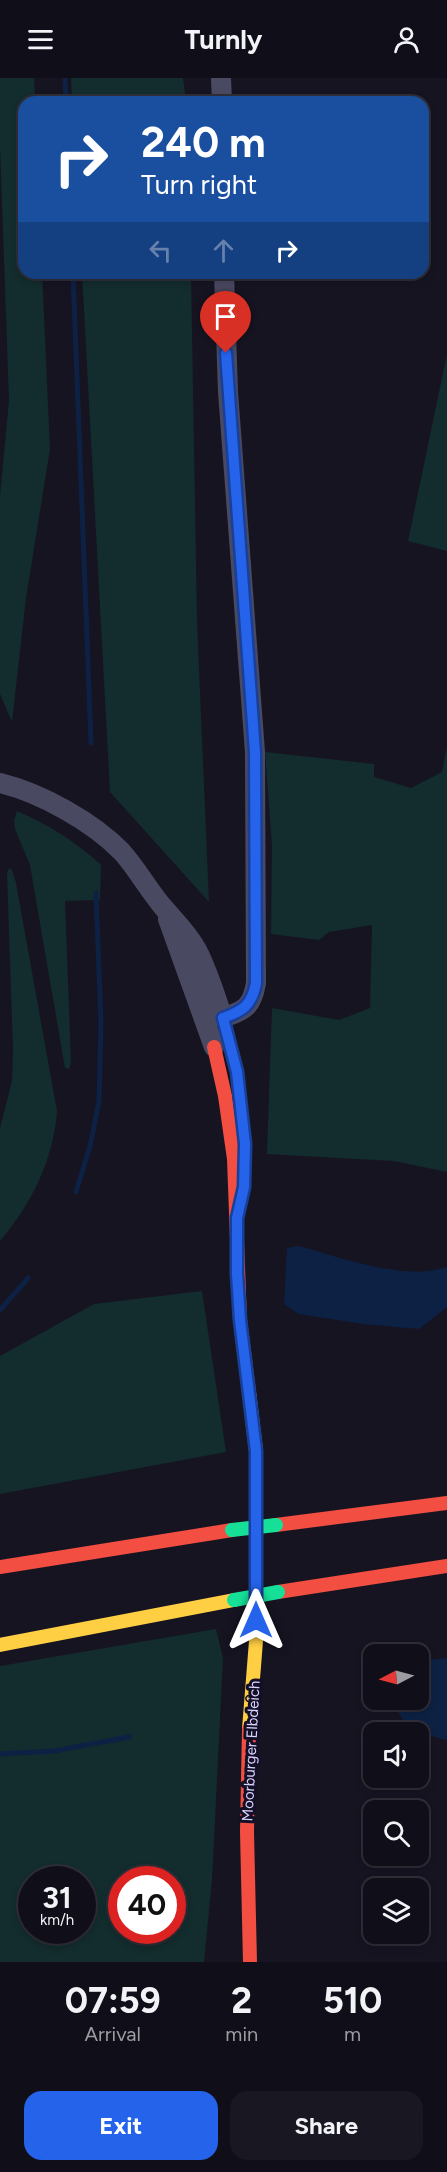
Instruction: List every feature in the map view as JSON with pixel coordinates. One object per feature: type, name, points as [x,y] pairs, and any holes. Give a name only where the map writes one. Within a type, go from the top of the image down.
[{"type":"main road","points":[[223,1018],[238,1079]]},
{"type":"main road","name":"Moorburger Elbdeich","points":[[214,1047],[230,1123],[237,1218],[240,1320],[256,1451],[256,1641],[248,1738],[247,1833],[250,1962]]},
{"type":"main road","name":"Moorburger Elbdeich","points":[[237,1218],[245,1174],[245,1135]]},
{"type":"main road","points":[[0,1566],[232,1530],[447,1503]]},
{"type":"main road","points":[[0,1645],[278,1592],[447,1566]]},
{"type":"street","points":[[222,78],[222,96]]},
{"type":"street","points":[[0,783],[43,799],[89,825],[109,840],[182,927],[198,951],[223,1018],[246,1007],[252,1000],[256,983],[255,752],[228,392],[224,279]]},
{"type":"street","points":[[163,907],[214,1047]]},
{"type":"street","name":"Moorburger Elbdeich","points":[[214,1047],[223,1018]]},
{"type":"green space","points":[[0,78],[34,78],[35,96],[18,96],[18,279],[42,279],[50,449],[26,598],[12,722],[0,694],[0,496],[9,400],[0,147]]},
{"type":"green space","points":[[71,78],[183,78],[185,96],[72,96]]},
{"type":"green space","points":[[82,279],[191,279],[197,622],[209,902],[110,792]]},
{"type":"green space","points":[[447,354],[447,551],[408,541]]},
{"type":"green space","points":[[447,745],[447,1172],[394,1161],[267,1154],[272,1008],[339,1020],[370,1008],[372,925],[329,932],[319,940],[271,934],[272,846],[265,752],[374,764],[374,777],[411,788],[442,772]]},
{"type":"green space","points":[[17,811],[61,834],[101,865],[100,900],[65,901],[71,1063],[69,1069],[65,1068],[30,865],[15,829],[14,821]]},
{"type":"green space","points":[[9,868],[12,870],[16,883],[57,1111],[51,1147],[39,1180],[22,1212],[0,1241],[0,1128],[12,1081],[13,1049],[7,873]]},
{"type":"green space","points":[[202,1291],[226,1452],[0,1494],[0,1356],[94,1304]]},
{"type":"green space","points":[[216,1629],[223,1658],[212,1880],[204,1962],[0,1962],[0,1666]]},
{"type":"water","points":[[299,1246],[393,1270],[431,1271],[447,1267],[447,1307],[419,1329],[363,1324],[299,1314],[284,1304],[287,1248]]},
{"type":"water","points":[[447,1658],[447,1740],[429,1735],[429,1722],[404,1722],[395,1710],[429,1710],[429,1660]]},
{"type":"waterway","points":[[65,78],[66,96]]},
{"type":"waterway","points":[[73,279],[91,743]]},
{"type":"waterway","points":[[76,1192],[90,1146],[99,1102],[101,1022],[96,893]]},
{"type":"waterway","points":[[0,1310],[28,1278]]},
{"type":"waterway","points":[[0,1754],[54,1751],[129,1737]]},
{"type":"traffic: slow","points":[[249,1392],[256,1451],[256,1641],[249,1729]]},
{"type":"traffic: slow","points":[[0,1645],[234,1600]]},
{"type":"traffic: jam","points":[[223,1018],[236,1068]]},
{"type":"traffic: jam","points":[[214,1047],[225,1096],[234,1159],[240,1320],[249,1392]]},
{"type":"traffic: jam","points":[[276,1525],[447,1503]]},
{"type":"traffic: jam","points":[[0,1567],[232,1530]]},
{"type":"traffic: jam","points":[[278,1592],[447,1566]]},
{"type":"traffic: jam","points":[[249,1729],[247,1832],[250,1962]]},
{"type":"traffic: fast","points":[[232,1530],[276,1525]]},
{"type":"traffic: fast","points":[[234,1600],[278,1592]]},
{"type":"route","points":[[226,353],[255,752],[256,983],[249,1004],[239,1012],[223,1018],[237,1072],[246,1159],[244,1187],[237,1218],[237,1274],[240,1320],[256,1451],[256,1620]]}]
